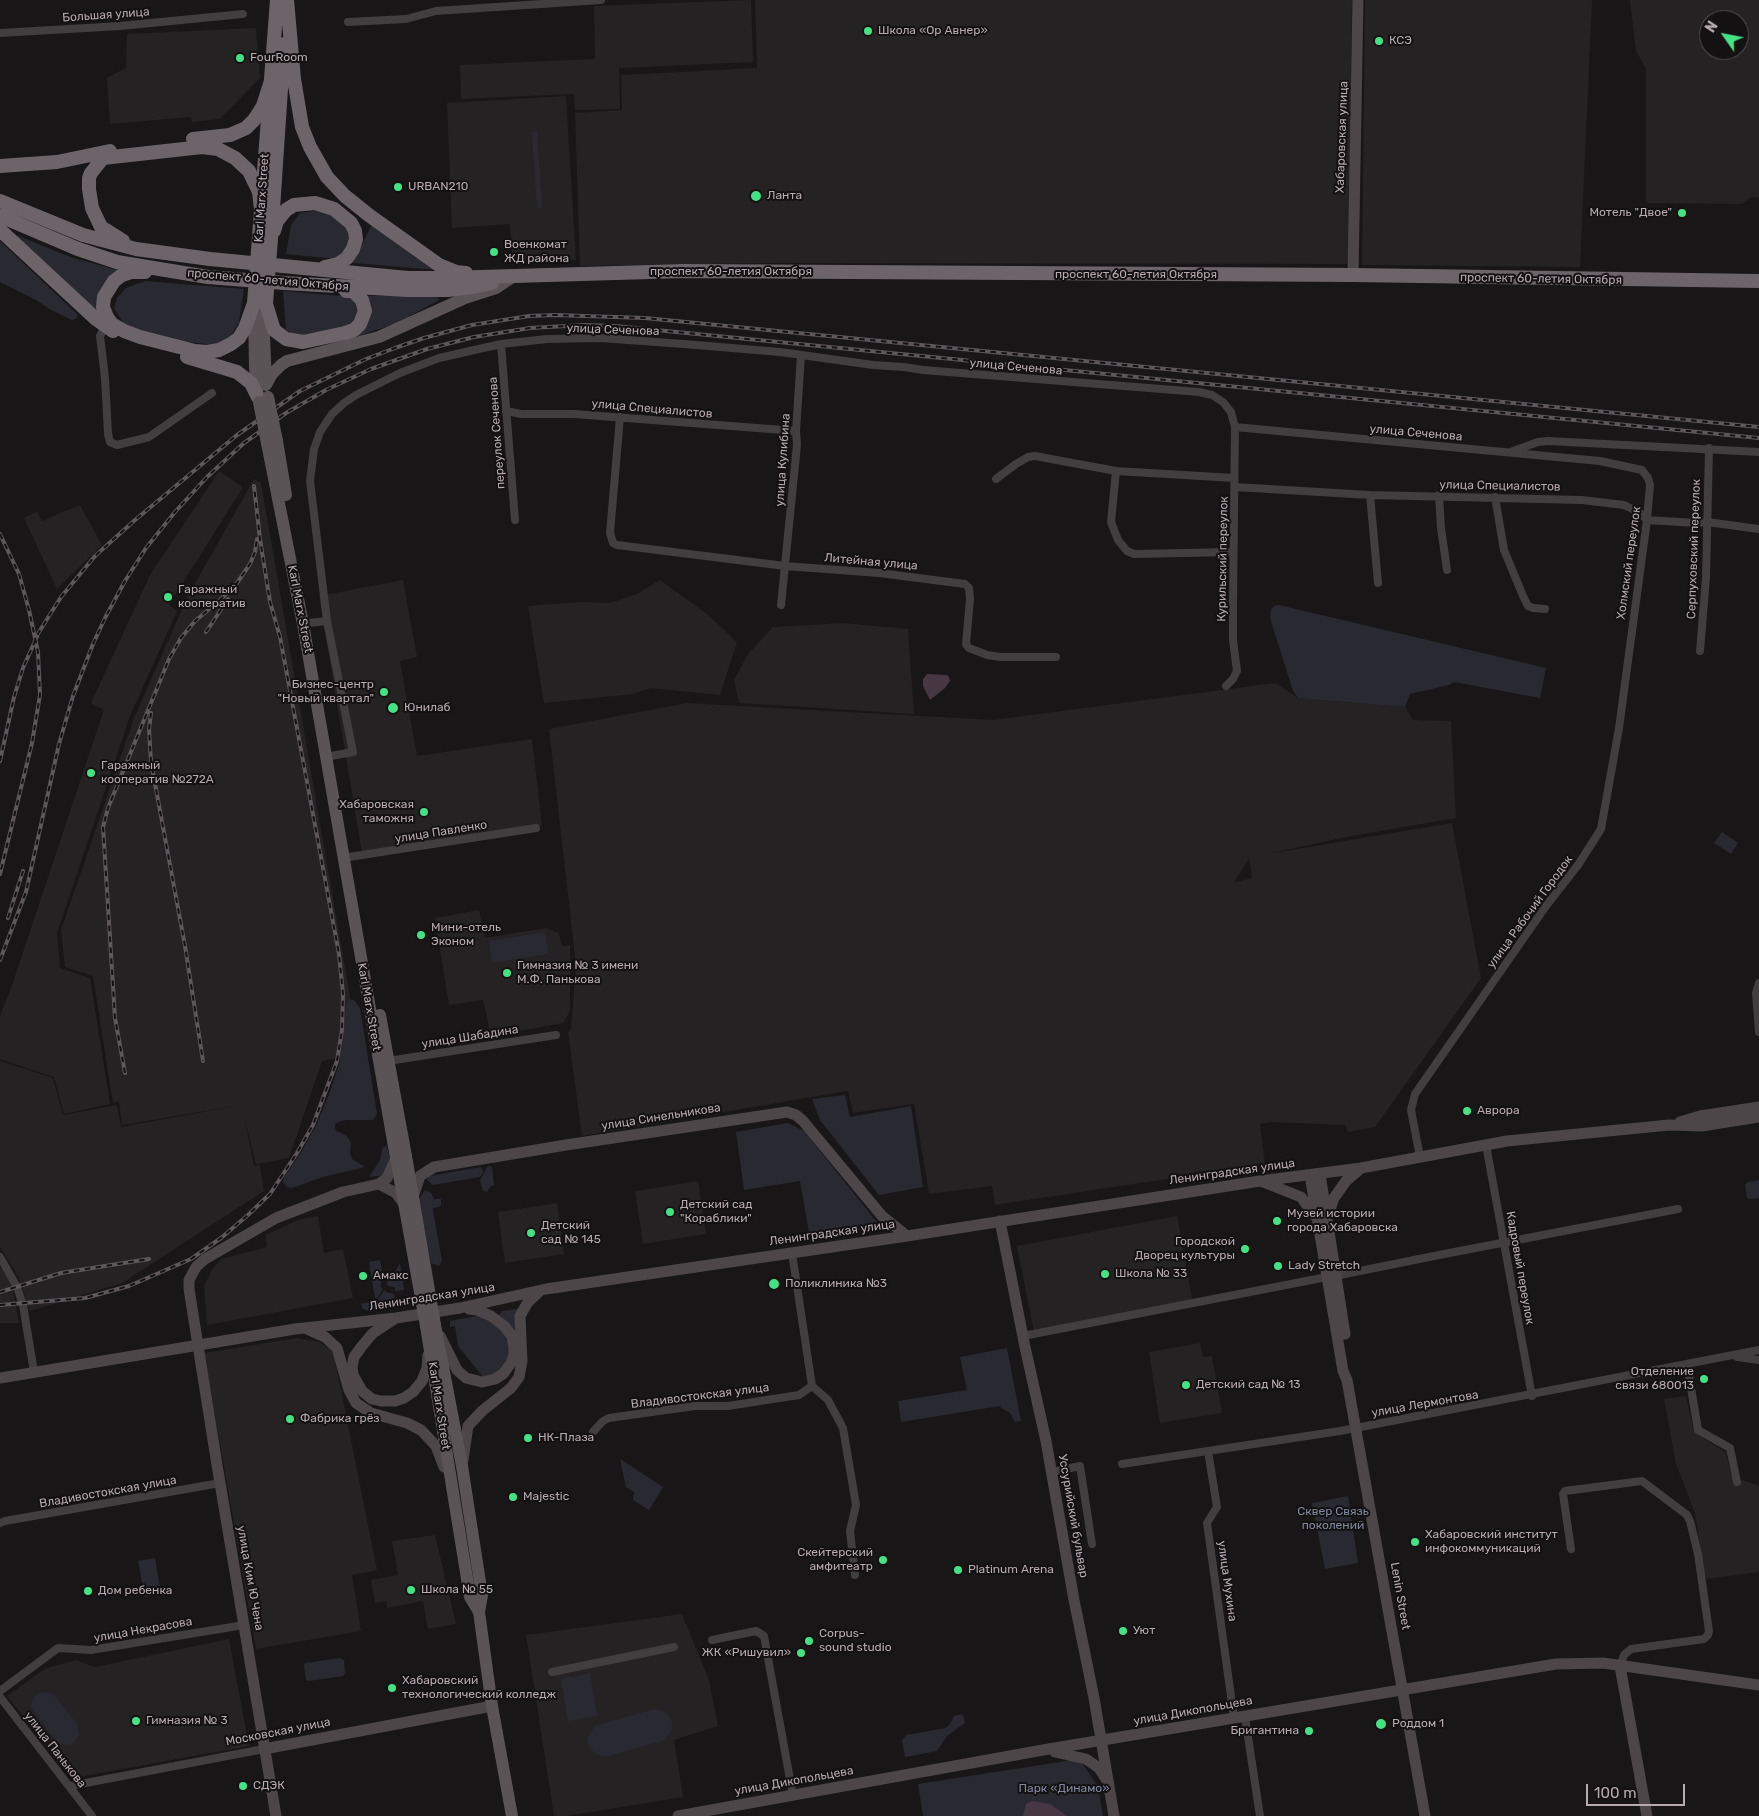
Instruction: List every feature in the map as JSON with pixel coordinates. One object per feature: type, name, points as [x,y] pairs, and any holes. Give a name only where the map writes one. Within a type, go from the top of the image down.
[{"type":"highway","name":"Karl Marx Street","points":[[265,238],[261,209],[271,81],[284,0]]},
{"type":"highway","points":[[208,277],[160,271],[131,272],[122,275],[114,281],[104,297],[103,307],[107,318],[112,324],[124,331],[186,349],[207,352],[219,350],[239,338],[260,304],[284,0]]},
{"type":"highway","points":[[284,0],[302,127],[310,147],[327,177],[345,196],[370,216],[439,265],[456,272],[514,276]]},
{"type":"highway","points":[[0,166],[57,162],[131,147],[236,133],[250,125],[258,114],[266,100],[271,81]]},
{"type":"highway","points":[[136,249],[105,231],[94,215],[89,178],[103,158],[202,146],[218,149],[235,158],[249,171],[256,185],[261,209]]},
{"type":"highway","name":"проспект 60-летия Октября","points":[[0,201],[83,235],[136,249],[314,270],[408,278],[684,271],[1353,275],[1759,281]]},
{"type":"highway","points":[[265,238],[286,210],[294,205],[324,204],[343,215],[355,231],[354,249],[347,258],[338,264],[314,270]]},
{"type":"highway","name":"проспект 60-летия Октября","points":[[0,216],[78,249],[117,262],[208,277],[284,284],[374,289],[448,290],[478,286],[514,276]]},
{"type":"highway","points":[[0,230],[105,326],[138,344],[232,369],[242,375],[263,395]]},
{"type":"highway","points":[[260,304],[274,330],[294,342],[303,342],[354,330],[364,317],[362,300],[353,291],[284,284]]},
{"type":"main road","name":"Хабаровская улица","points":[[1353,275],[1358,0]]},
{"type":"main road","points":[[263,395],[272,374],[287,361],[379,337],[465,298],[496,288],[514,276]]},
{"type":"main road","points":[[260,304],[264,335],[263,395],[272,442]]},
{"type":"main road","name":"Karl Marx Street","points":[[272,442],[308,623],[349,857],[388,1061],[401,1157],[404,1205],[462,1466],[482,1595],[479,1612],[492,1706],[512,1816]]},
{"type":"main road","name":"Karl Marx Street","points":[[272,442],[401,1157]]},
{"type":"main road","points":[[1669,1125],[1700,1116],[1759,1107]]},
{"type":"main road","name":"улица Синельникова","points":[[434,1167],[787,1112],[796,1115],[803,1121],[882,1216],[907,1236]]},
{"type":"main road","points":[[1669,1125],[1702,1126],[1759,1117]]},
{"type":"main road","name":"Ленинградская улица","points":[[31,1372],[300,1328],[396,1318],[460,1308],[543,1290],[1260,1181],[1361,1168],[1507,1141],[1669,1125]]},
{"type":"main road","points":[[401,1157],[417,1167],[434,1167]]},
{"type":"main road","points":[[198,1345],[189,1290],[190,1275],[196,1267],[245,1236],[292,1211],[343,1192],[379,1184],[387,1178],[401,1157]]},
{"type":"main road","points":[[300,1328],[313,1330],[330,1340],[359,1388],[372,1399],[390,1402],[400,1400],[409,1396],[422,1382],[427,1368],[430,1326],[414,1194],[401,1157]]},
{"type":"main road","points":[[414,1194],[420,1176],[434,1167]]},
{"type":"main road","points":[[1260,1181],[1301,1197],[1322,1220],[1346,1181],[1361,1168]]},
{"type":"main road","name":"Lenin Street","points":[[1315,1175],[1331,1277],[1350,1370],[1347,1380],[1425,1816]]},
{"type":"main road","points":[[379,1184],[396,1193],[404,1205]]},
{"type":"main road","points":[[878,1240],[883,1228],[882,1216]]},
{"type":"main road","name":"Уссурийский бульвар","points":[[1000,1221],[1044,1428],[1114,1816]]},
{"type":"main road","points":[[430,1326],[457,1370],[466,1378],[476,1382],[491,1380],[506,1371],[513,1359],[522,1312],[531,1298],[543,1290]]},
{"type":"main road","points":[[460,1308],[477,1310],[491,1316],[507,1329],[517,1339],[522,1361],[519,1377],[511,1388],[482,1411],[468,1426],[462,1466]]},
{"type":"main road","points":[[396,1318],[378,1329],[365,1341],[354,1357],[348,1368],[349,1390],[359,1406],[371,1413],[418,1427],[432,1439],[442,1458],[454,1504]]},
{"type":"main road","name":"Karl Marx Street","points":[[430,1326],[454,1504],[470,1597],[479,1612]]},
{"type":"main road","name":"улица Ким Ю Чена","points":[[198,1345],[276,1816]]},
{"type":"main road","points":[[0,1378],[31,1372]]},
{"type":"main road","name":"улица Дикопольцева","points":[[678,1816],[1043,1750],[1556,1664],[1599,1663],[1759,1686]]},
{"type":"main road","points":[[1620,1666],[1647,1816]]},
{"type":"main road","name":"Московская улица","points":[[264,1749],[492,1706]]},
{"type":"main road","points":[[1043,1750],[1086,1758],[1099,1768],[1108,1782]]},
{"type":"street","points":[[348,22],[406,19],[436,11],[601,0]]},
{"type":"street","name":"Большая улица","points":[[0,33],[120,26],[243,14]]},
{"type":"street","points":[[105,326],[100,336],[106,378],[110,442],[117,445],[149,438],[212,393]]},
{"type":"street","name":"улица Сеченова","points":[[331,756],[353,752],[327,621],[310,480],[314,449],[320,432],[332,414],[356,395],[439,358],[501,344],[548,339],[600,338],[684,344],[923,370],[1199,392],[1212,395],[1223,402],[1230,412],[1236,427],[1511,452],[1600,462],[1642,470]]},
{"type":"street","name":"переулок Сеченова","points":[[501,344],[515,520]]},
{"type":"street","name":"улица Кулибина","points":[[781,604],[797,445],[796,431],[801,356]]},
{"type":"street","name":"улица Специалистов","points":[[506,411],[521,414],[574,414],[796,431]]},
{"type":"street","name":"Литейная улица","points":[[620,418],[610,533],[612,543],[622,546],[785,566],[879,573],[965,584],[969,588],[970,599],[966,644],[969,648],[988,655],[1001,657],[1056,657]]},
{"type":"street","name":"Курильский переулок","points":[[1226,686],[1234,679],[1237,671],[1233,640],[1236,427]]},
{"type":"street","name":"улица Сеченова","points":[[1511,452],[1531,444],[1548,441],[1759,452]]},
{"type":"street","name":"Серпуховский переулок","points":[[1700,651],[1706,578],[1709,448]]},
{"type":"street","points":[[996,479],[1016,464],[1028,457],[1034,456],[1116,471],[1234,478]]},
{"type":"street","name":"Холмский переулок","points":[[1627,661],[1647,520],[1650,485],[1648,478],[1642,470]]},
{"type":"street","points":[[1116,471],[1111,522],[1118,540],[1127,551],[1134,554],[1234,552]]},
{"type":"street","name":"улица Специалистов","points":[[1235,487],[1370,495],[1567,498],[1624,505],[1640,513],[1647,520]]},
{"type":"street","points":[[1370,495],[1378,583]]},
{"type":"street","points":[[1440,495],[1441,528],[1448,570]]},
{"type":"street","points":[[1495,497],[1504,550],[1522,596],[1528,606],[1545,608]]},
{"type":"street","points":[[1647,520],[1707,522],[1759,529]]},
{"type":"street","points":[[308,623],[327,621]]},
{"type":"street","name":"улица Рабочий Городок","points":[[1420,1157],[1411,1110],[1415,1094],[1601,829],[1619,728],[1627,661]]},
{"type":"street","name":"улица Павленко","points":[[349,857],[536,828]]},
{"type":"street","points":[[1759,983],[1756,1002],[1759,1032]]},
{"type":"street","name":"улица Шабадина","points":[[388,1061],[556,1035]]},
{"type":"street","name":"Кадровый переулок","points":[[1486,1145],[1532,1396]]},
{"type":"street","points":[[1023,1336],[1678,1209]]},
{"type":"street","points":[[792,1253],[812,1386],[828,1400],[843,1428],[856,1505],[850,1531],[855,1575]]},
{"type":"street","points":[[0,1257],[24,1304],[31,1372]]},
{"type":"street","name":"улица Лермонтова","points":[[1122,1464],[1356,1428],[1532,1396],[1759,1350]]},
{"type":"street","name":"улица Лермонтова","points":[[1730,1356],[1759,1360]]},
{"type":"street","points":[[1687,1364],[1698,1430],[1730,1448],[1737,1482]]},
{"type":"street","name":"Ленинградская улица","points":[[0,1371],[31,1372]]},
{"type":"street","name":"Владивостокская улица","points":[[593,1432],[603,1421],[609,1418],[695,1406],[737,1405],[799,1395],[812,1386]]},
{"type":"street","name":"улица Мухина","points":[[1208,1451],[1217,1507],[1207,1523],[1239,1717],[1260,1816]]},
{"type":"street","points":[[1052,1472],[1080,1466],[1092,1544]]},
{"type":"street","points":[[1571,1549],[1564,1492],[1643,1482],[1687,1515],[1690,1521],[1698,1554],[1710,1631],[1704,1639],[1631,1649],[1624,1655],[1620,1666]]},
{"type":"street","name":"Владивостокская улица","points":[[0,1523],[220,1483]]},
{"type":"street","name":"улица Некрасова","points":[[0,1691],[58,1648],[91,1650],[244,1625]]},
{"type":"street","points":[[712,1640],[756,1631],[764,1636],[793,1796]]},
{"type":"street","points":[[552,1672],[674,1647]]},
{"type":"street","name":"улица Панькова","points":[[0,1697],[92,1816]]},
{"type":"street","name":"Московская улица","points":[[70,1786],[264,1749]]},
{"type":"shaded area","points":[[751,0],[753,62],[619,68],[620,109],[575,110],[574,94],[461,99],[460,65],[595,59],[594,6]]},
{"type":"shaded area","points":[[755,0],[1352,0],[1349,264],[767,263],[580,266],[575,113],[622,110],[621,75],[757,68]]},
{"type":"shaded area","points":[[1365,0],[1592,0],[1580,267],[1362,265]]},
{"type":"shaded area","points":[[1630,0],[1759,0],[1759,198],[1751,197],[1742,204],[1646,203],[1646,69],[1636,51]]},
{"type":"shaded area","points":[[256,28],[260,78],[220,119],[192,122],[191,117],[110,124],[107,78],[126,68],[127,34]]},
{"type":"shaded area","points":[[566,96],[576,260],[513,261],[510,224],[452,228],[447,103]]},
{"type":"shaded area","points":[[219,471],[243,487],[169,605],[177,611],[130,716],[57,933],[60,968],[90,978],[110,1104],[64,1114],[54,1077],[0,1059],[0,1016],[104,710],[91,703],[150,575]]},
{"type":"shaded area","points":[[254,479],[261,483],[360,1054],[322,1061],[289,1158],[256,1164],[244,1116],[254,1166],[260,1165],[264,1191],[122,1283],[30,1311],[19,1278],[0,1247],[0,1061],[53,1078],[63,1115],[117,1105],[121,1127],[242,1105],[122,1125],[119,1101],[113,1103],[93,976],[65,967],[61,930],[134,718],[188,596]]},
{"type":"shaded area","points":[[80,505],[102,545],[57,589],[24,518],[37,511],[42,521]]},
{"type":"shaded area","points":[[403,580],[417,657],[400,661],[417,756],[532,739],[542,826],[362,853],[319,596]]},
{"type":"shaded area","points":[[660,580],[707,614],[737,642],[720,695],[650,688],[633,694],[544,703],[528,606],[580,602],[610,603],[637,594]]},
{"type":"shaded area","points":[[842,623],[908,629],[914,714],[739,703],[734,680],[748,654],[773,627]]},
{"type":"shaded area","points":[[927,674],[947,675],[950,681],[945,688],[930,700],[923,686],[923,679]]},
{"type":"shaded area","points":[[1275,683],[1298,698],[1405,707],[1413,720],[1451,721],[1456,818],[1351,836],[1267,854],[1452,823],[1481,978],[1375,1127],[1348,1132],[1345,1125],[1272,1122],[1260,1124],[1265,1164],[995,1205],[992,1186],[929,1194],[914,1104],[853,1113],[848,1091],[582,1136],[568,1032],[571,1029],[576,965],[549,729],[687,703],[993,720]],"holes":[[[1249,858],[1252,878],[1235,881]]]},
{"type":"shaded area","name":"Гимназия № 3 имени М.Ф. Панькова","points":[[479,910],[485,938],[546,928],[559,933],[562,946],[570,945],[570,1011],[563,1023],[491,1036],[483,1000],[449,1005],[435,918]]},
{"type":"shaded area","name":"Детский сад \"Кораблики\"","points":[[698,1181],[706,1234],[643,1244],[635,1191]]},
{"type":"shaded area","name":"Детский сад № 145","points":[[557,1203],[564,1254],[505,1263],[498,1212]]},
{"type":"shaded area","points":[[318,1216],[324,1253],[343,1249],[353,1298],[207,1325],[204,1286],[213,1268],[221,1259],[267,1247],[265,1235],[301,1219]]},
{"type":"shaded area","name":"Школа № 33","points":[[1177,1216],[1193,1303],[1034,1331],[1017,1246]]},
{"type":"shaded area","points":[[0,1266],[12,1285],[19,1323],[0,1323]]},
{"type":"shaded area","points":[[297,1338],[319,1342],[330,1349],[334,1355],[377,1570],[352,1575],[361,1631],[256,1649],[204,1353]]},
{"type":"shaded area","name":"Детский сад № 13","points":[[1200,1343],[1203,1357],[1212,1356],[1222,1413],[1160,1423],[1149,1352]]},
{"type":"shaded area","points":[[1686,1396],[1694,1432],[1726,1453],[1731,1476],[1759,1486],[1759,1572],[1705,1579],[1695,1513],[1676,1464],[1664,1399]]},
{"type":"shaded area","name":"Школа № 55","points":[[435,1535],[456,1624],[428,1629],[423,1601],[387,1608],[386,1601],[375,1603],[371,1580],[398,1575],[392,1541]]},
{"type":"shaded area","points":[[682,1614],[709,1680],[718,1726],[674,1740],[683,1797],[566,1816],[554,1816],[526,1635]]},
{"type":"shaded area","name":"Гимназия № 3","points":[[229,1639],[249,1746],[73,1778],[7,1696],[46,1668],[77,1660],[95,1667]]},
{"type":"shaded area","points":[[1032,1801],[1050,1804],[1067,1816],[1023,1816],[1026,1804]]},
{"type":"green space","points":[[537,131],[542,208],[537,209],[532,132]]},
{"type":"green space","points":[[313,211],[330,212],[345,224],[351,235],[349,246],[336,259],[286,254],[291,225],[300,213]]},
{"type":"green space","points":[[373,222],[436,270],[353,263]]},
{"type":"green space","points":[[11,233],[73,258],[118,270],[100,313]]},
{"type":"green space","points":[[0,241],[77,314],[77,318],[72,320],[0,282]]},
{"type":"green space","points":[[145,281],[244,289],[239,322],[231,336],[214,345],[181,341],[125,326],[114,308],[117,298],[126,288]]},
{"type":"green space","points":[[283,291],[354,297],[360,309],[358,319],[348,328],[298,336],[286,330]]},
{"type":"green space","points":[[364,296],[436,296],[439,300],[397,323],[359,336]]},
{"type":"green space","points":[[1279,605],[1546,668],[1540,698],[1454,682],[1449,685],[1410,694],[1405,707],[1298,698],[1293,691],[1270,618],[1271,610],[1274,606]]},
{"type":"green space","points":[[1722,832],[1738,843],[1731,854],[1714,843]]},
{"type":"green space","points":[[545,932],[548,954],[492,963],[489,941]]},
{"type":"green space","points":[[350,999],[355,1001],[360,1008],[377,1114],[373,1120],[346,1120],[338,1122],[335,1124],[335,1128],[336,1131],[346,1135],[349,1139],[352,1159],[365,1167],[323,1177],[292,1188],[287,1187],[283,1182],[284,1177],[316,1126],[330,1092],[340,1061],[347,1003]]},
{"type":"green space","points":[[845,1095],[850,1117],[911,1106],[923,1187],[879,1195],[820,1120],[812,1099]]},
{"type":"green space","points":[[788,1123],[804,1131],[880,1226],[810,1238],[800,1181],[744,1190],[736,1132]]},
{"type":"green space","points":[[387,1146],[390,1162],[385,1175],[369,1177],[380,1160],[383,1147]]},
{"type":"green space","points":[[489,1166],[492,1167],[494,1185],[487,1192],[483,1191],[480,1180]]},
{"type":"green space","points":[[481,1167],[483,1173],[480,1177],[433,1185],[427,1180],[429,1176]]},
{"type":"green space","points":[[1759,1180],[1759,1198],[1747,1198],[1745,1185],[1748,1182]]},
{"type":"green space","points":[[425,1190],[431,1193],[434,1199],[441,1199],[441,1205],[433,1208],[442,1261],[439,1266],[431,1263],[419,1199]]},
{"type":"green space","points":[[380,1260],[383,1277],[380,1286],[383,1289],[377,1299],[375,1298],[369,1262]]},
{"type":"green space","points":[[400,1263],[404,1290],[395,1291],[395,1287],[388,1286],[386,1277],[388,1274],[393,1275]]},
{"type":"green space","points":[[384,1290],[394,1294],[395,1303],[393,1306],[388,1307],[387,1304],[378,1306],[375,1310],[370,1311],[363,1309],[361,1304],[378,1300]]},
{"type":"green space","points":[[518,1309],[516,1337],[499,1315],[502,1311]]},
{"type":"green space","points":[[482,1315],[507,1335],[510,1354],[497,1373],[483,1377],[458,1346],[455,1326],[450,1327],[450,1321]]},
{"type":"green space","points":[[1007,1348],[1021,1421],[1015,1422],[1010,1413],[1000,1406],[901,1422],[898,1401],[967,1390],[960,1357]]},
{"type":"green space","points":[[620,1459],[663,1487],[649,1510],[633,1500],[634,1492],[626,1487]]},
{"type":"green space","name":"Сквер Связь поколений","points":[[1348,1496],[1358,1563],[1325,1569],[1312,1503]]},
{"type":"green space","points":[[155,1558],[161,1594],[145,1597],[138,1561]]},
{"type":"green space","points":[[340,1658],[344,1660],[345,1673],[343,1676],[306,1680],[305,1663]]},
{"type":"green space","points":[[590,1673],[597,1716],[568,1721],[561,1679]]},
{"type":"green space","points":[[47,1692],[55,1696],[77,1724],[79,1735],[72,1744],[65,1745],[56,1741],[31,1706],[33,1698],[39,1693]]},
{"type":"green space","points":[[657,1709],[669,1716],[672,1722],[672,1729],[665,1740],[609,1756],[596,1754],[591,1750],[588,1744],[588,1737],[595,1726]]},
{"type":"green space","points":[[963,1714],[965,1723],[947,1736],[937,1751],[905,1757],[902,1741],[906,1735],[946,1728],[954,1716]]},
{"type":"green space","name":"Парк «Динамо»","points":[[1079,1759],[1098,1786],[1103,1816],[923,1816],[918,1784]]},
{"type":"railway","points":[[0,761],[14,697],[23,668],[39,632],[61,597],[95,556],[237,435],[300,391],[366,359],[424,338],[472,325],[529,316],[645,318],[1759,427]]},
{"type":"railway","points":[[0,960],[26,892],[59,744],[73,696],[105,618],[146,548],[207,477],[244,443],[286,413],[326,390],[371,369],[427,349],[474,337],[530,328],[585,325],[615,326],[1759,438]]},
{"type":"railway","points":[[0,1305],[85,1298],[129,1286],[191,1259],[221,1238],[270,1194],[297,1153],[313,1125],[337,1061],[342,1030],[343,994],[339,954],[280,637],[270,602],[254,486]]},
{"type":"railway","points":[[0,534],[19,574],[29,610],[38,652],[40,695],[32,743],[0,874]]},
{"type":"railway","points":[[125,1073],[115,1018],[103,827],[108,808],[169,659],[181,638],[195,621],[237,583],[250,564],[255,552],[257,539]]},
{"type":"railway","points":[[206,632],[228,599]]},
{"type":"railway","points":[[151,713],[149,729],[151,762],[185,946],[203,1061]]},
{"type":"railway","points":[[8,918],[23,871]]},
{"type":"railway","points":[[0,1292],[61,1273],[149,1259]]},
{"type":"place","name":"Школа «Ор Авнер»","points":[[868,31]]},
{"type":"place","name":"КСЭ","points":[[1379,41]]},
{"type":"place","name":"FourRoom","points":[[240,58]]},
{"type":"place","name":"URBAN210","points":[[398,187]]},
{"type":"place","name":"Ланта","points":[[756,196]]},
{"type":"place","name":"Мотель \"Двое\"","points":[[1682,213]]},
{"type":"place","name":"Военкомат ЖД района","points":[[494,252]]},
{"type":"place","name":"Гаражный кооператив","points":[[168,597]]},
{"type":"place","name":"Бизнес-центр \"Новый квартал\"","points":[[384,692]]},
{"type":"place","name":"Юнилаб","points":[[393,708]]},
{"type":"place","name":"Гаражный кооператив №272А","points":[[91,773]]},
{"type":"place","name":"Хабаровская таможня","points":[[424,812]]},
{"type":"place","name":"Мини-отель Эконом","points":[[421,935]]},
{"type":"place","name":"Гимназия № 3 имени М.Ф. Панькова","points":[[507,973]]},
{"type":"place","name":"Аврора","points":[[1467,1111]]},
{"type":"place","name":"Детский сад \"Кораблики\"","points":[[670,1212]]},
{"type":"place","name":"Музей истории города Хабаровска","points":[[1277,1221]]},
{"type":"place","name":"Детский сад № 145","points":[[531,1233]]},
{"type":"place","name":"Городской Дворец культуры","points":[[1245,1249]]},
{"type":"place","name":"Lady Stretch","points":[[1278,1266]]},
{"type":"place","name":"Школа № 33","points":[[1105,1274]]},
{"type":"place","name":"Амакс","points":[[363,1276]]},
{"type":"place","name":"Поликлиника №3","points":[[774,1284]]},
{"type":"place","name":"Отделение связи 680013","points":[[1704,1379]]},
{"type":"place","name":"Детский сад № 13","points":[[1186,1385]]},
{"type":"place","name":"Фабрика грёз","points":[[290,1419]]},
{"type":"place","name":"НК-Плаза","points":[[528,1438]]},
{"type":"place","name":"Majestic","points":[[513,1497]]},
{"type":"place","name":"Хабаровский институт инфокоммуникаций","points":[[1415,1542]]},
{"type":"place","name":"Скейтерский амфитеатр","points":[[883,1560]]},
{"type":"place","name":"Platinum Arena","points":[[958,1570]]},
{"type":"place","name":"Школа № 55","points":[[411,1590]]},
{"type":"place","name":"Дом ребенка","points":[[88,1591]]},
{"type":"place","name":"Уют","points":[[1123,1631]]},
{"type":"place","name":"Corpus- sound studio","points":[[809,1641]]},
{"type":"place","name":"ЖК «Ришувил»","points":[[801,1653]]},
{"type":"place","name":"Хабаровский технологический колледж","points":[[392,1688]]},
{"type":"place","name":"Гимназия № 3","points":[[136,1721]]},
{"type":"place","name":"Роддом 1","points":[[1381,1724]]},
{"type":"place","name":"Бригантина","points":[[1309,1731]]},
{"type":"place","name":"СДЭК","points":[[243,1786]]}]
